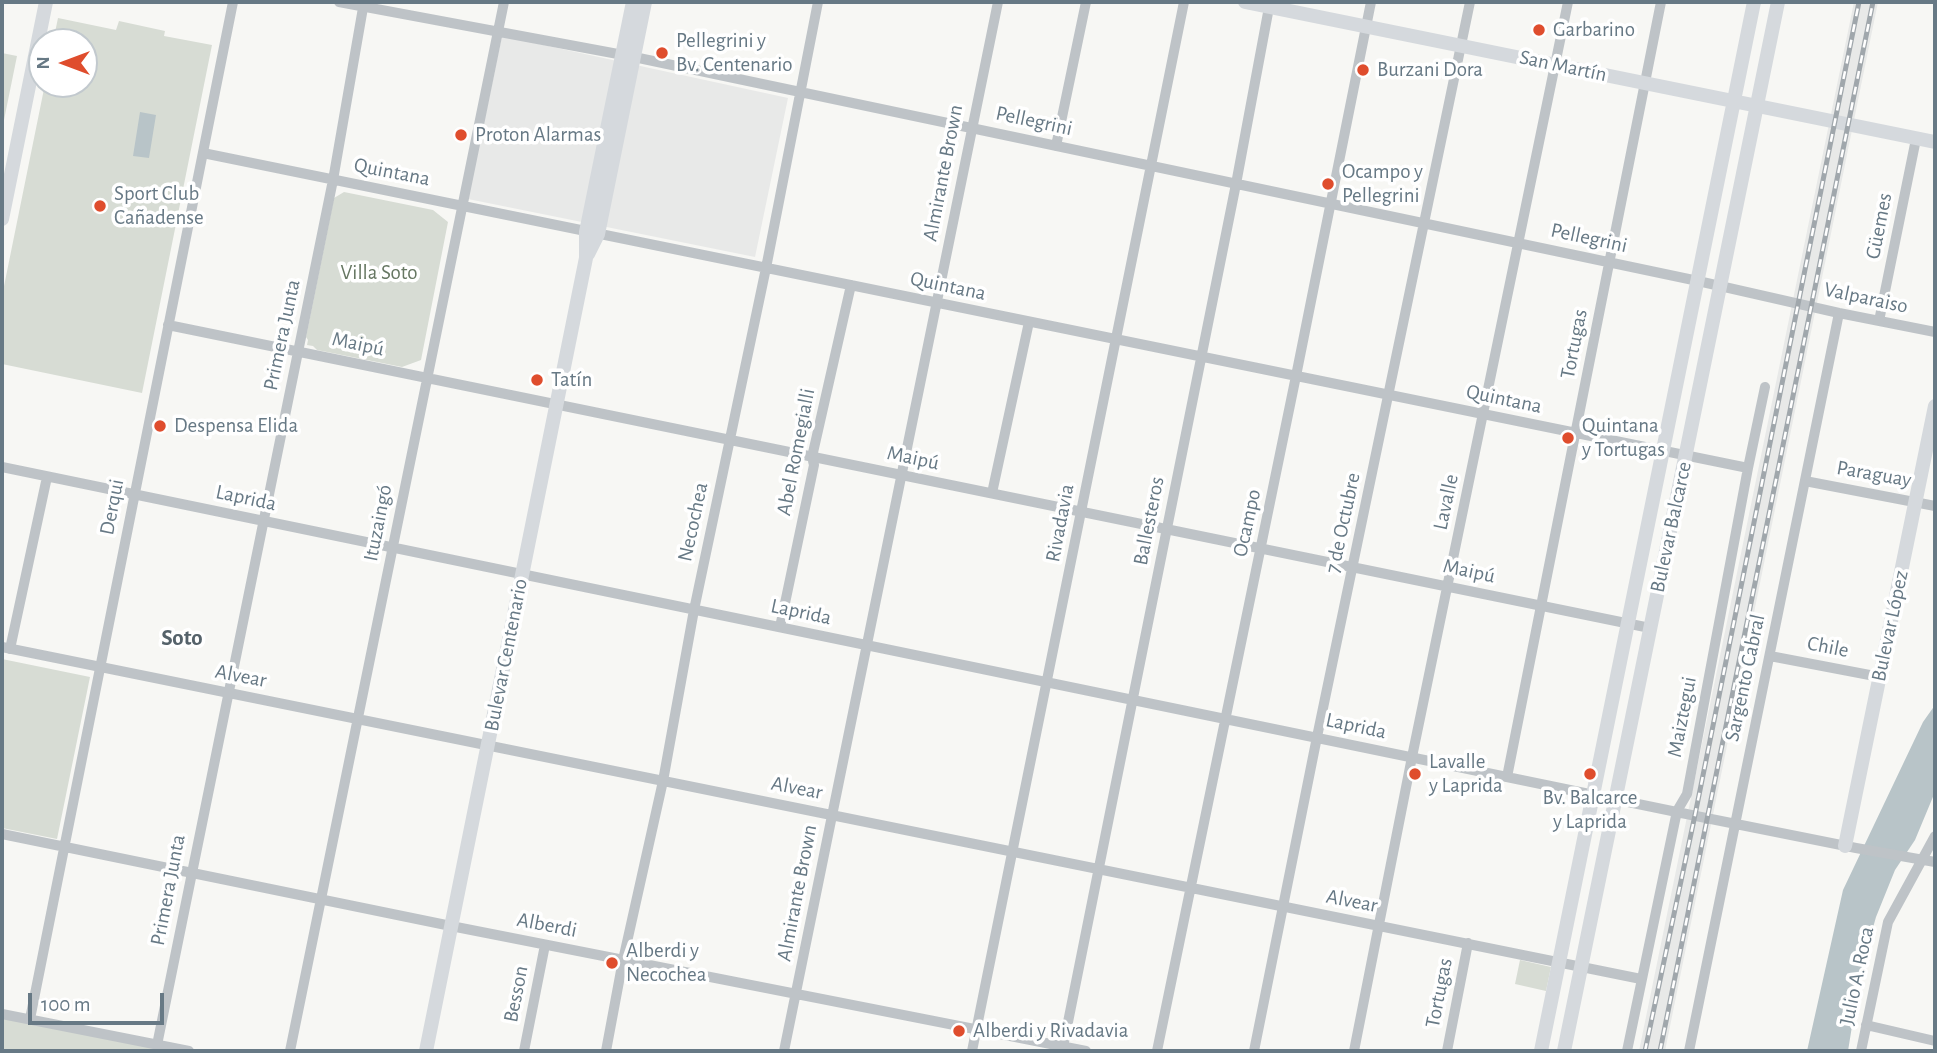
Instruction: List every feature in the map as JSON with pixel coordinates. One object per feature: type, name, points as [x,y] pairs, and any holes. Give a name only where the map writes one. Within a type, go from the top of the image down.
[{"type":"main road","points":[[2,219],[46,2]]},
{"type":"main road","name":"Bulevar Centenario","points":[[628,56],[633,2]]},
{"type":"main road","name":"Bulevar Centenario","points":[[426,1051],[628,56],[645,2]]},
{"type":"main road","name":"San Martín","points":[[1245,2],[1269,4],[1461,46],[1935,142]]},
{"type":"main road","name":"Bulevar Balcarce","points":[[1541,1051],[1754,2]]},
{"type":"main road","name":"Bulevar Balcarce","points":[[1564,1051],[1778,2]]},
{"type":"main road","name":"Bulevar López","points":[[1851,847],[1880,677],[1935,406]]},
{"type":"street","name":"Derqui","points":[[30,1019],[233,2]]},
{"type":"street","name":"Pellegrini","points":[[339,2],[364,4],[628,56],[1721,286]]},
{"type":"street","name":"Ituzaingó","points":[[290,1051],[504,2]]},
{"type":"street","name":"Necochea","points":[[606,1051],[623,960],[663,781],[694,610],[766,268],[818,2]]},
{"type":"street","name":"Almirante Brown","points":[[785,1051],[998,2]]},
{"type":"street","points":[[1056,146],[1086,2]]},
{"type":"street","name":"Rivadavia","points":[[972,1051],[1185,2]]},
{"type":"street","name":"Ocampo","points":[[1157,1051],[1332,204],[1371,2]]},
{"type":"street","name":"7 de Octubre","points":[[1254,1051],[1470,2]]},
{"type":"street","name":"Lavalle","points":[[1354,1051],[1568,2]]},
{"type":"street","name":"Tortugas","points":[[1507,777],[1661,2]]},
{"type":"street","name":"Primera Junta","points":[[157,1045],[333,180],[364,4]]},
{"type":"street","name":"Ballesteros","points":[[1063,1047],[1202,357],[1269,4]]},
{"type":"street","name":"Güemes","points":[[1879,321],[1916,139]]},
{"type":"street","name":"Quintana","points":[[203,153],[1748,468]]},
{"type":"street","name":"Abel Romegialli","points":[[780,627],[814,465],[812,457],[851,285]]},
{"type":"street","name":"Valparaiso","points":[[1721,286],[1935,332]]},
{"type":"street","name":"Sargento Cabral","points":[[1689,1051],[1839,313]]},
{"type":"street","points":[[992,493],[1029,322]]},
{"type":"street","name":"Maipú","points":[[168,325],[1650,628]]},
{"type":"street","name":"Maiztegui","points":[[1627,1051],[1675,811],[1687,794],[1765,387]]},
{"type":"street","name":"Laprida","points":[[2,467],[1675,811]]},
{"type":"street","points":[[6,648],[47,477]]},
{"type":"street","name":"Paraguay","points":[[1805,481],[1935,506]]},
{"type":"street","name":"Alvear","points":[[6,648],[1642,979]]},
{"type":"street","name":"Chile","points":[[1770,656],[1880,677]]},
{"type":"street","points":[[1675,811],[1935,862]]},
{"type":"street","name":"Alberdi","points":[[2,834],[545,945],[1086,1051]]},
{"type":"street","name":"Julio A. Roca","points":[[1861,1051],[1888,922],[1935,836]]},
{"type":"street","name":"Tortugas","points":[[1447,1051],[1468,943]]},
{"type":"street","name":"Besson","points":[[524,1051],[545,945]]},
{"type":"street","points":[[2,1014],[189,1051]]},
{"type":"street","points":[[1866,1025],[1935,1041]]},
{"type":"shaded area","points":[[1854,2],[1878,2],[1665,1051],[1639,1051]]},
{"type":"shaded area","points":[[502,36],[788,98],[755,257],[468,199]]},
{"type":"shaded area","points":[[140,112],[156,115],[149,158],[133,156]]},
{"type":"shaded area","points":[[1935,705],[1935,792],[1915,840],[1895,870],[1876,917],[1861,970],[1848,1051],[1807,1051],[1843,890],[1923,722]]},
{"type":"green space","name":"Sport Club Cañadense","points":[[58,18],[116,30],[119,21],[165,31],[164,36],[212,45],[142,393],[2,364],[2,296],[42,98],[98,98],[98,28],[56,28]]},
{"type":"green space","points":[[2,53],[17,56],[4,120],[2,119]]},
{"type":"green space","name":"Villa Soto","points":[[344,192],[433,210],[448,222],[421,360],[402,367],[317,350],[307,345],[306,337],[334,198]]},
{"type":"green space","points":[[2,659],[90,677],[57,839],[2,828]]},
{"type":"green space","points":[[1520,960],[1551,967],[1546,991],[1515,984]]},
{"type":"green space","points":[[2,1014],[189,1051],[2,1051]]},
{"type":"railway","points":[[1645,1051],[1859,2]]},
{"type":"railway","points":[[1660,1051],[1873,2]]},
{"type":"place","name":"Garbarino","points":[[1539,30]]},
{"type":"place","name":"Pellegrini y Bv. Centenario","points":[[662,53]]},
{"type":"place","name":"Burzani Dora","points":[[1363,70]]},
{"type":"place","name":"Proton Alarmas","points":[[461,135]]},
{"type":"place","name":"Ocampo y Pellegrini","points":[[1328,184]]},
{"type":"place","name":"Sport Club Cañadense","points":[[100,206]]},
{"type":"place","name":"Tatín","points":[[537,380]]},
{"type":"place","name":"Despensa Elida","points":[[160,426]]},
{"type":"place","name":"Quintana y Tortugas","points":[[1568,438]]},
{"type":"place","name":"Lavalle y Laprida","points":[[1415,774]]},
{"type":"place","name":"Bv. Balcarce y Laprida","points":[[1590,774]]},
{"type":"place","name":"Alberdi y Necochea","points":[[612,963]]},
{"type":"place","name":"Alberdi y Rivadavia","points":[[959,1031]]},
{"type":"district","name":"Soto","points":[[182,638]]}]
